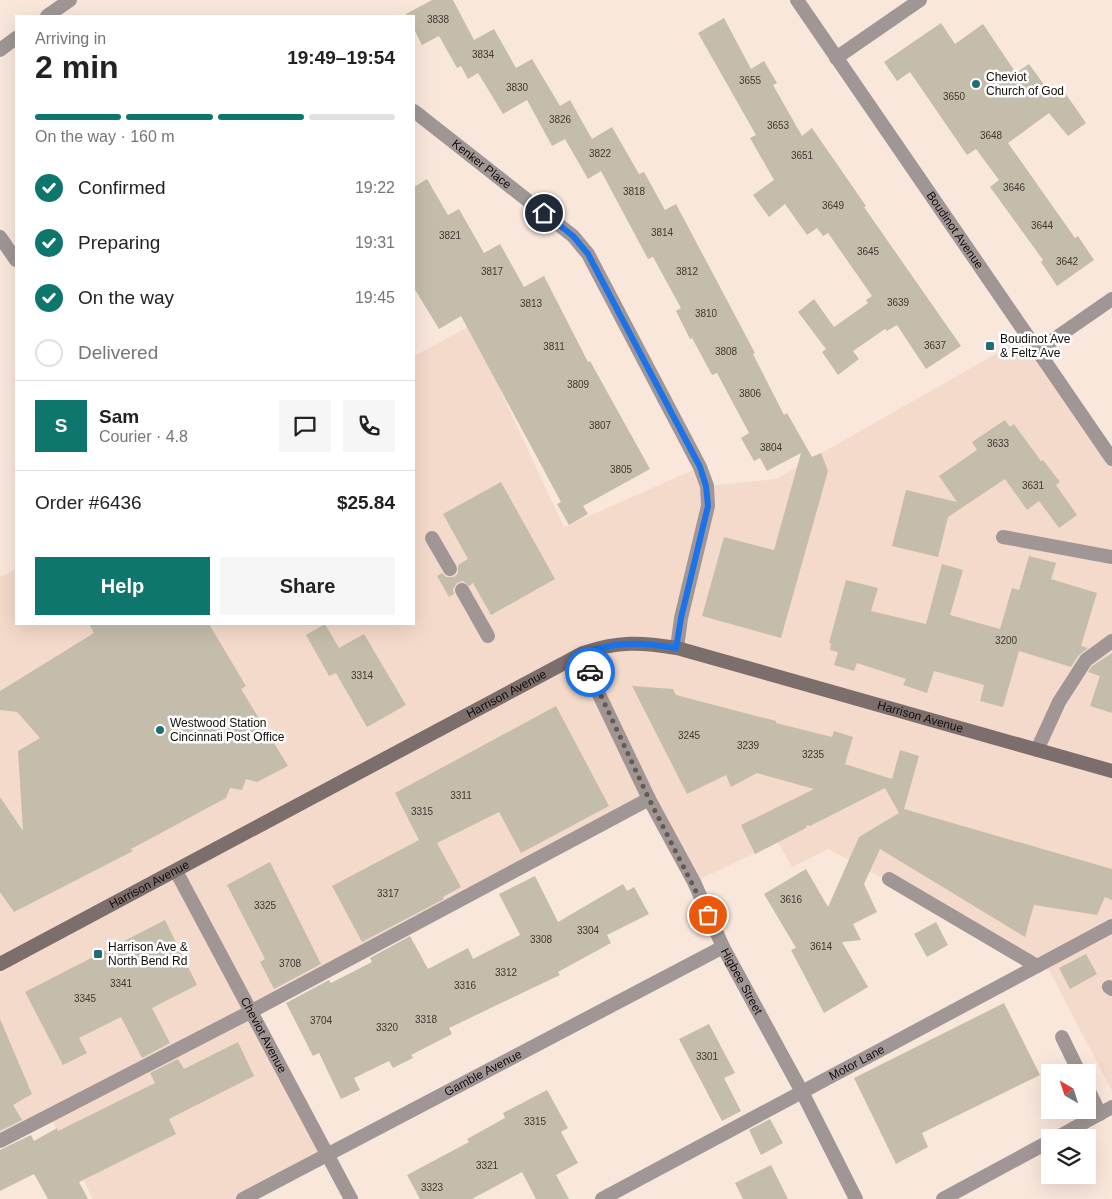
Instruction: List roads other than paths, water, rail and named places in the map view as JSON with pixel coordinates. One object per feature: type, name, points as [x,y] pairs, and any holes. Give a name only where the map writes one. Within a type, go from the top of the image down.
[{"type":"main road","name":"Harrison Avenue","points":[[0,964],[583,653],[603,646],[645,642],[676,648],[1112,771]]},
{"type":"street","points":[[48,15],[70,0]]},
{"type":"street","name":"Boudinot Avenue","points":[[796,0],[1112,459]]},
{"type":"street","points":[[836,58],[920,0]]},
{"type":"street","points":[[0,50],[15,39]]},
{"type":"street","name":"Kenker Place","points":[[415,112],[573,236],[588,254],[700,467],[706,486],[708,506],[681,618],[676,648]]},
{"type":"street","points":[[0,237],[15,259]]},
{"type":"street","points":[[1037,351],[1112,299]]},
{"type":"street","points":[[1003,537],[1112,557]]},
{"type":"street","points":[[432,538],[450,570]]},
{"type":"street","points":[[462,590],[488,636]]},
{"type":"street","points":[[1037,750],[1059,702],[1086,660],[1112,640]]},
{"type":"street","name":"Higbee Street","points":[[583,653],[595,686],[649,799],[694,882],[723,947],[802,1092],[856,1199]]},
{"type":"street","points":[[0,1141],[252,1011],[649,799]]},
{"type":"street","name":"Cheviot Avenue","points":[[176,871],[351,1199]]},
{"type":"street","points":[[889,879],[1036,966]]},
{"type":"street","name":"Motor Lane","points":[[602,1199],[1112,926]]},
{"type":"street","name":"Gamble Avenue","points":[[243,1199],[723,947]]},
{"type":"street","points":[[1062,1037],[1075,1064]]},
{"type":"street","points":[[1073,1129],[1106,1111],[1096,1099]]},
{"type":"street","points":[[943,1199],[1041,1146]]},
{"type":"place","name":"Cheviot Church of God","points":[[976,84]]},
{"type":"place","name":"Boudinot Ave & Feltz Ave","points":[[990,346]]},
{"type":"place","name":"Westwood Station Cincinnati Post Office","points":[[160,730]]},
{"type":"place","name":"Harrison Ave & North Bend Rd","points":[[98,954]]}]
